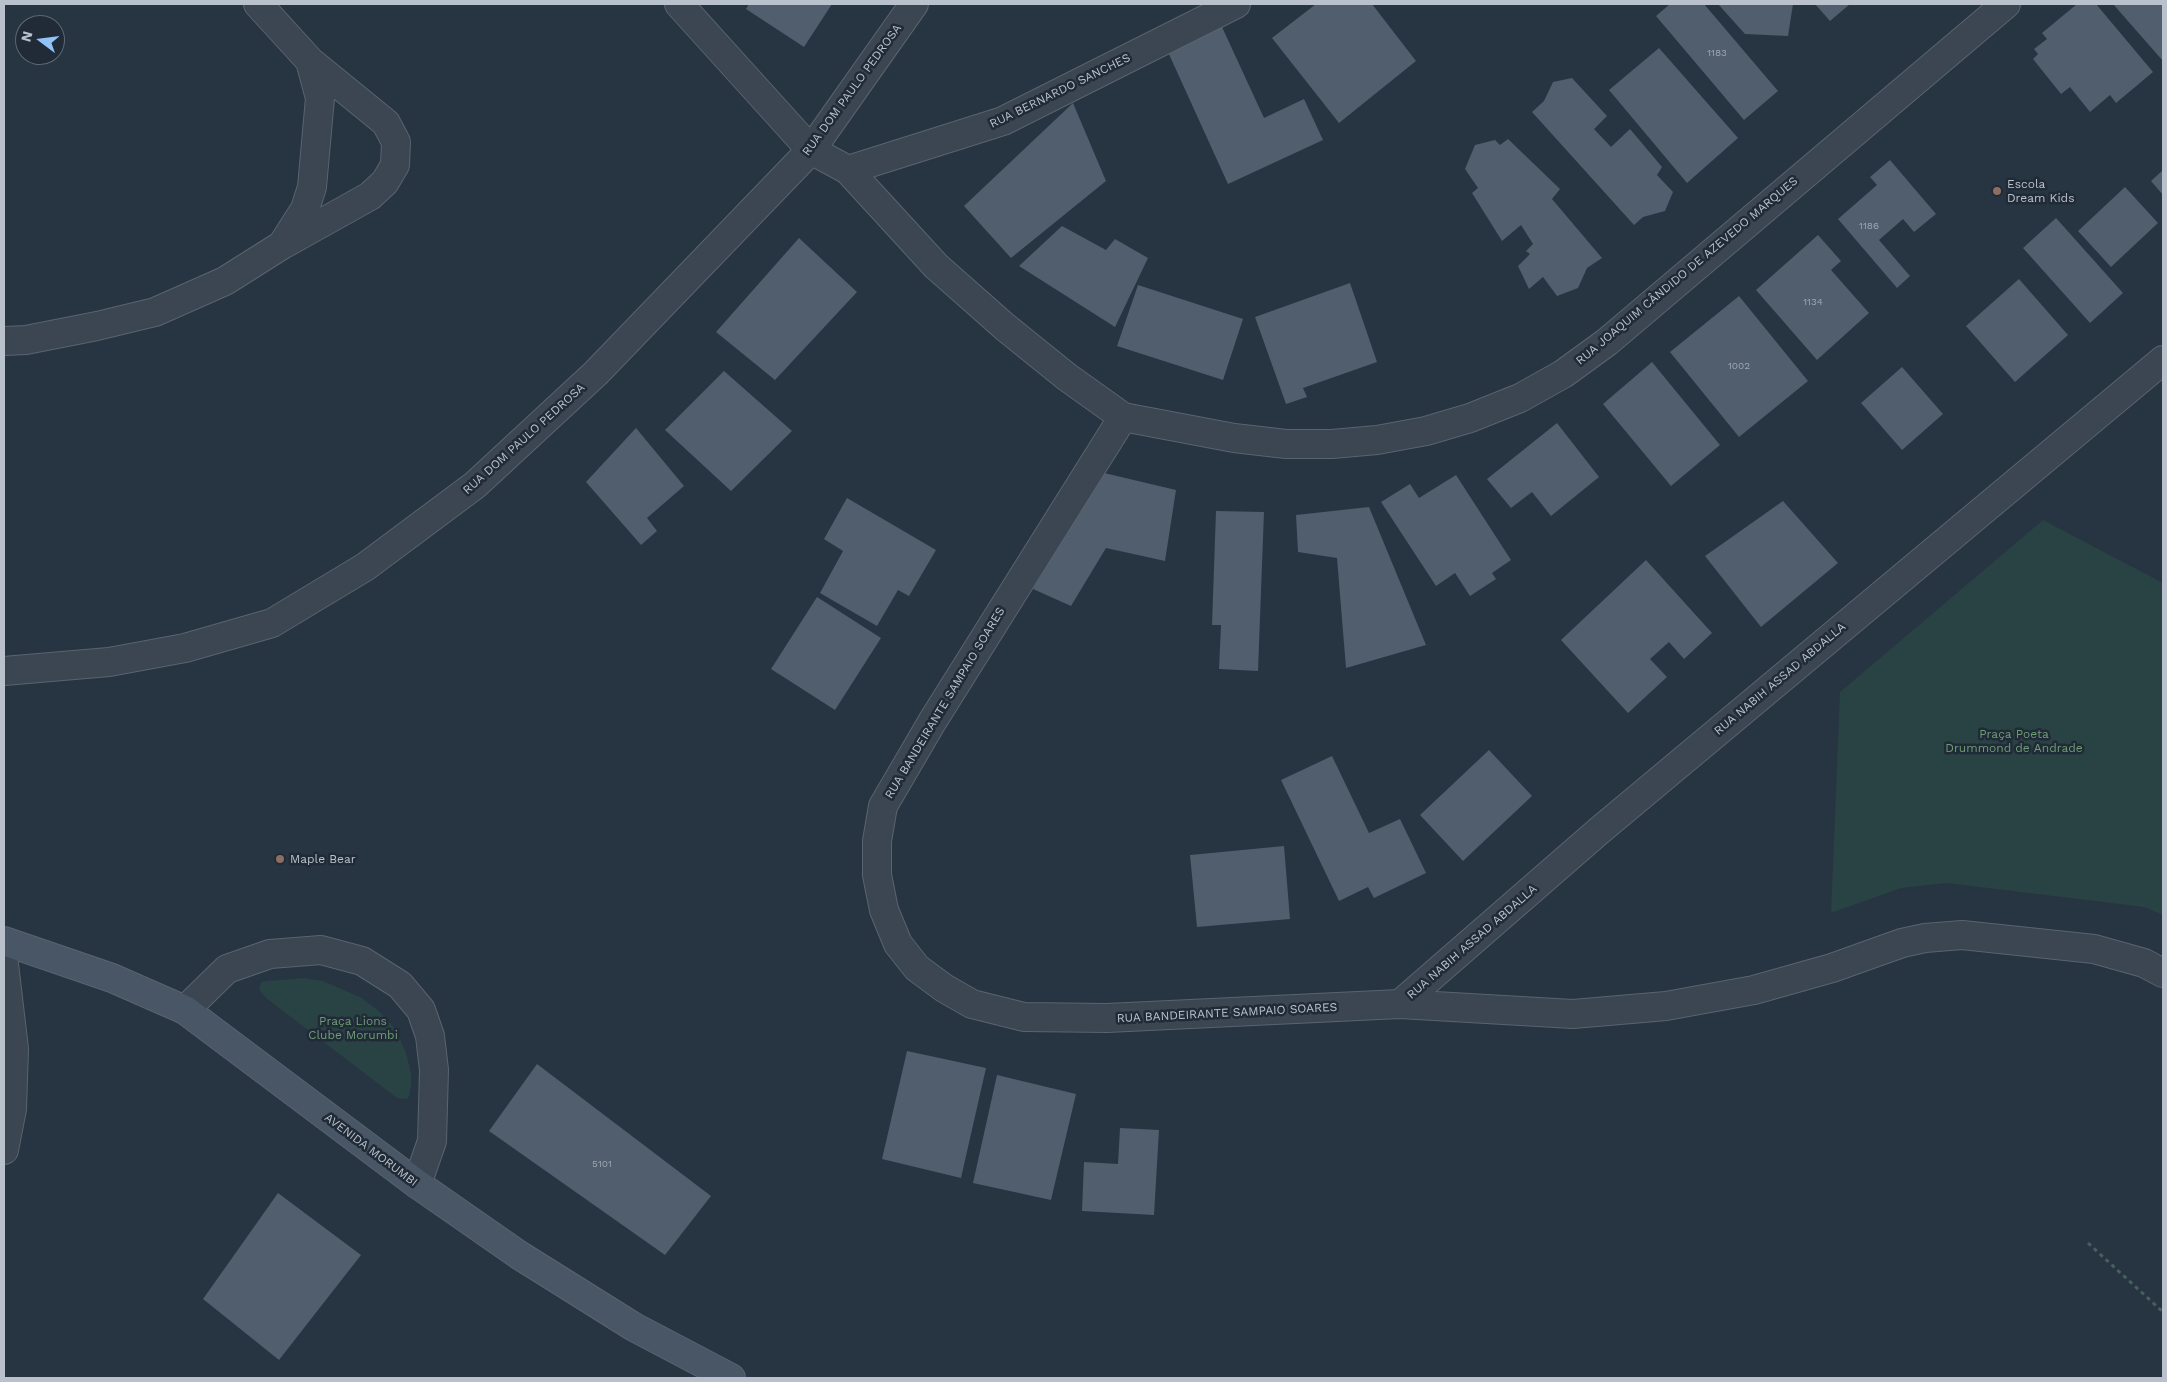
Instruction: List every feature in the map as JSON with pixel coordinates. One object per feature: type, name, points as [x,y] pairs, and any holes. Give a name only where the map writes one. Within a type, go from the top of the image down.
[{"type":"main road","name":"AVENIDA MORUMBI","points":[[4,941],[112,978],[185,1010],[417,1184],[520,1255],[634,1328],[731,1378]]},
{"type":"street","points":[[4,341],[26,340],[155,312],[225,281],[282,245],[370,196],[385,182],[395,165],[396,142],[386,123],[310,61],[258,4]]},
{"type":"street","name":"RUA JOAQUIM CÂNDIDO DE AZEVEDO MARQUES","points":[[679,4],[811,150],[848,170],[936,266],[1005,327],[1060,372],[1123,417],[1234,438],[1286,444],[1332,444],[1377,440],[1426,431],[1470,418],[1520,398],[1563,374],[1606,342],[2006,4]]},
{"type":"street","name":"RUA DOM PAULO PEDROSA","points":[[4,671],[109,662],[185,648],[272,623],[364,568],[475,485],[596,373],[811,150],[914,4]]},
{"type":"street","name":"RUA BERNARDO SANCHES","points":[[848,170],[1003,121],[1236,4]]},
{"type":"street","points":[[282,245],[305,209],[312,187],[320,98],[310,61]]},
{"type":"street","name":"RUA NABIH ASSAD ABDALLA","points":[[1400,1004],[1600,830],[2159,370]]},
{"type":"street","name":"RUA BANDEIRANTE SAMPAIO SOARES","points":[[1123,417],[932,722],[883,806],[877,841],[877,875],[884,910],[898,944],[917,968],[944,988],[972,1004],[1024,1017],[1107,1018],[1400,1004],[1573,1014],[1666,1006],[1754,990],[1832,968],[1902,943],[1925,938],[1962,935],[2094,949],[2144,963],[2163,973]]},
{"type":"street","points":[[185,1010],[227,969],[270,954],[321,950],[362,961],[400,985],[421,1010],[430,1036],[434,1070],[432,1141],[417,1184]]},
{"type":"street","points":[[4,964],[14,1049],[12,1109],[4,1150]]},
{"type":"path","points":[[2088,1244],[2163,1312]]},
{"type":"green space","name":"Praça Poeta Drummond de Andrade","points":[[2043,520],[2163,583],[2163,915],[2144,907],[1947,883],[1901,888],[1831,913],[1840,692]]},
{"type":"green space","name":"Praça Lions Clube Morumbi","points":[[304,978],[323,981],[362,998],[381,1013],[396,1030],[406,1053],[411,1073],[411,1087],[408,1099],[397,1098],[266,998],[259,990],[261,982]]},
{"type":"building","points":[[749,4],[832,4],[804,47],[746,9]]},
{"type":"building","points":[[1316,4],[1372,4],[1416,61],[1339,123],[1272,38]]},
{"type":"building","points":[[1670,4],[1704,4],[1778,91],[1744,120],[1656,16]]},
{"type":"building","points":[[1718,4],[1793,4],[1788,36],[1745,34]]},
{"type":"building","points":[[1815,4],[1850,4],[1830,21]]},
{"type":"building","points":[[2077,4],[2096,4],[2153,72],[2116,103],[2110,95],[2090,112],[2070,87],[2061,94],[2033,59],[2038,54],[2034,49],[2047,39],[2042,33]]},
{"type":"building","points":[[2113,4],[2163,4],[2163,61]]},
{"type":"building","points":[[1222,27],[1264,118],[1304,99],[1323,140],[1228,184],[1168,52]]},
{"type":"building","points":[[1659,48],[1738,138],[1687,183],[1609,90]]},
{"type":"building","points":[[1572,78],[1607,116],[1594,129],[1611,147],[1630,129],[1662,167],[1657,175],[1673,192],[1665,211],[1643,217],[1634,225],[1532,112],[1544,101],[1553,82]]},
{"type":"building","points":[[1073,103],[1106,181],[1011,258],[964,206]]},
{"type":"building","points":[[1508,139],[1560,189],[1552,199],[1602,258],[1587,268],[1578,288],[1557,296],[1543,277],[1529,289],[1518,266],[1530,254],[1526,251],[1533,244],[1521,225],[1502,241],[1472,193],[1478,188],[1465,169],[1475,145],[1495,140],[1500,145]]},
{"type":"building","points":[[1890,160],[1936,214],[1914,232],[1903,219],[1879,240],[1910,276],[1897,288],[1838,219],[1877,185],[1870,177]]},
{"type":"building","points":[[2163,170],[2163,195],[2151,181]]},
{"type":"building","points":[[2125,187],[2158,223],[2111,267],[2078,231]]},
{"type":"building","points":[[2056,218],[2123,293],[2090,323],[2023,248]]},
{"type":"building","points":[[1062,226],[1106,250],[1115,239],[1148,258],[1115,327],[1019,266]]},
{"type":"building","points":[[1818,235],[1841,261],[1831,270],[1869,313],[1817,360],[1756,290]]},
{"type":"building","points":[[799,238],[857,292],[775,380],[716,332]]},
{"type":"building","points":[[2019,279],[2068,335],[2015,382],[1966,326]]},
{"type":"building","points":[[1350,283],[1377,362],[1303,388],[1307,397],[1286,404],[1255,317]]},
{"type":"building","points":[[1138,285],[1243,319],[1223,380],[1117,346]]},
{"type":"building","points":[[1739,296],[1808,381],[1739,437],[1670,352]]},
{"type":"building","points":[[1652,362],[1720,445],[1671,486],[1603,404]]},
{"type":"building","points":[[1902,367],[1943,414],[1902,450],[1861,403]]},
{"type":"building","points":[[724,371],[792,431],[731,491],[665,430]]},
{"type":"building","points":[[1557,423],[1599,477],[1551,516],[1532,492],[1511,508],[1487,479]]},
{"type":"building","points":[[636,428],[684,486],[647,518],[657,531],[641,545],[586,482]]},
{"type":"building","points":[[1100,472],[1176,490],[1165,561],[1106,548],[1071,606],[1033,589]]},
{"type":"building","points":[[1456,475],[1511,560],[1492,573],[1496,579],[1470,596],[1455,573],[1436,586],[1381,502],[1410,484],[1419,498]]},
{"type":"building","points":[[847,498],[936,550],[909,596],[898,590],[877,626],[820,593],[843,551],[824,539]]},
{"type":"building","points":[[1783,501],[1838,563],[1761,627],[1705,556]]},
{"type":"building","points":[[1369,507],[1426,645],[1346,668],[1337,558],[1298,552],[1296,515]]},
{"type":"building","points":[[1216,511],[1264,512],[1258,671],[1219,669],[1221,625],[1212,625]]},
{"type":"building","points":[[1646,560],[1712,633],[1684,659],[1669,642],[1650,659],[1667,677],[1628,713],[1561,640]]},
{"type":"building","points":[[817,597],[881,638],[835,710],[771,669]]},
{"type":"building","points":[[1489,750],[1532,796],[1463,861],[1420,815]]},
{"type":"building","points":[[1332,756],[1369,833],[1400,819],[1426,873],[1374,898],[1368,887],[1339,901],[1281,780]]},
{"type":"building","points":[[1284,846],[1290,919],[1197,927],[1190,855]]},
{"type":"building","points":[[907,1051],[986,1068],[961,1178],[882,1159]]},
{"type":"building","points":[[537,1064],[711,1196],[665,1255],[489,1131]]},
{"type":"building","points":[[997,1075],[1076,1094],[1051,1200],[973,1183]]},
{"type":"building","points":[[1120,1128],[1159,1130],[1154,1215],[1082,1211],[1084,1162],[1118,1164]]},
{"type":"building","points":[[278,1193],[361,1255],[279,1360],[203,1299]]},
{"type":"place","name":"Escola Dream Kids","points":[[1997,191]]},
{"type":"place","name":"Maple Bear","points":[[280,859]]}]
